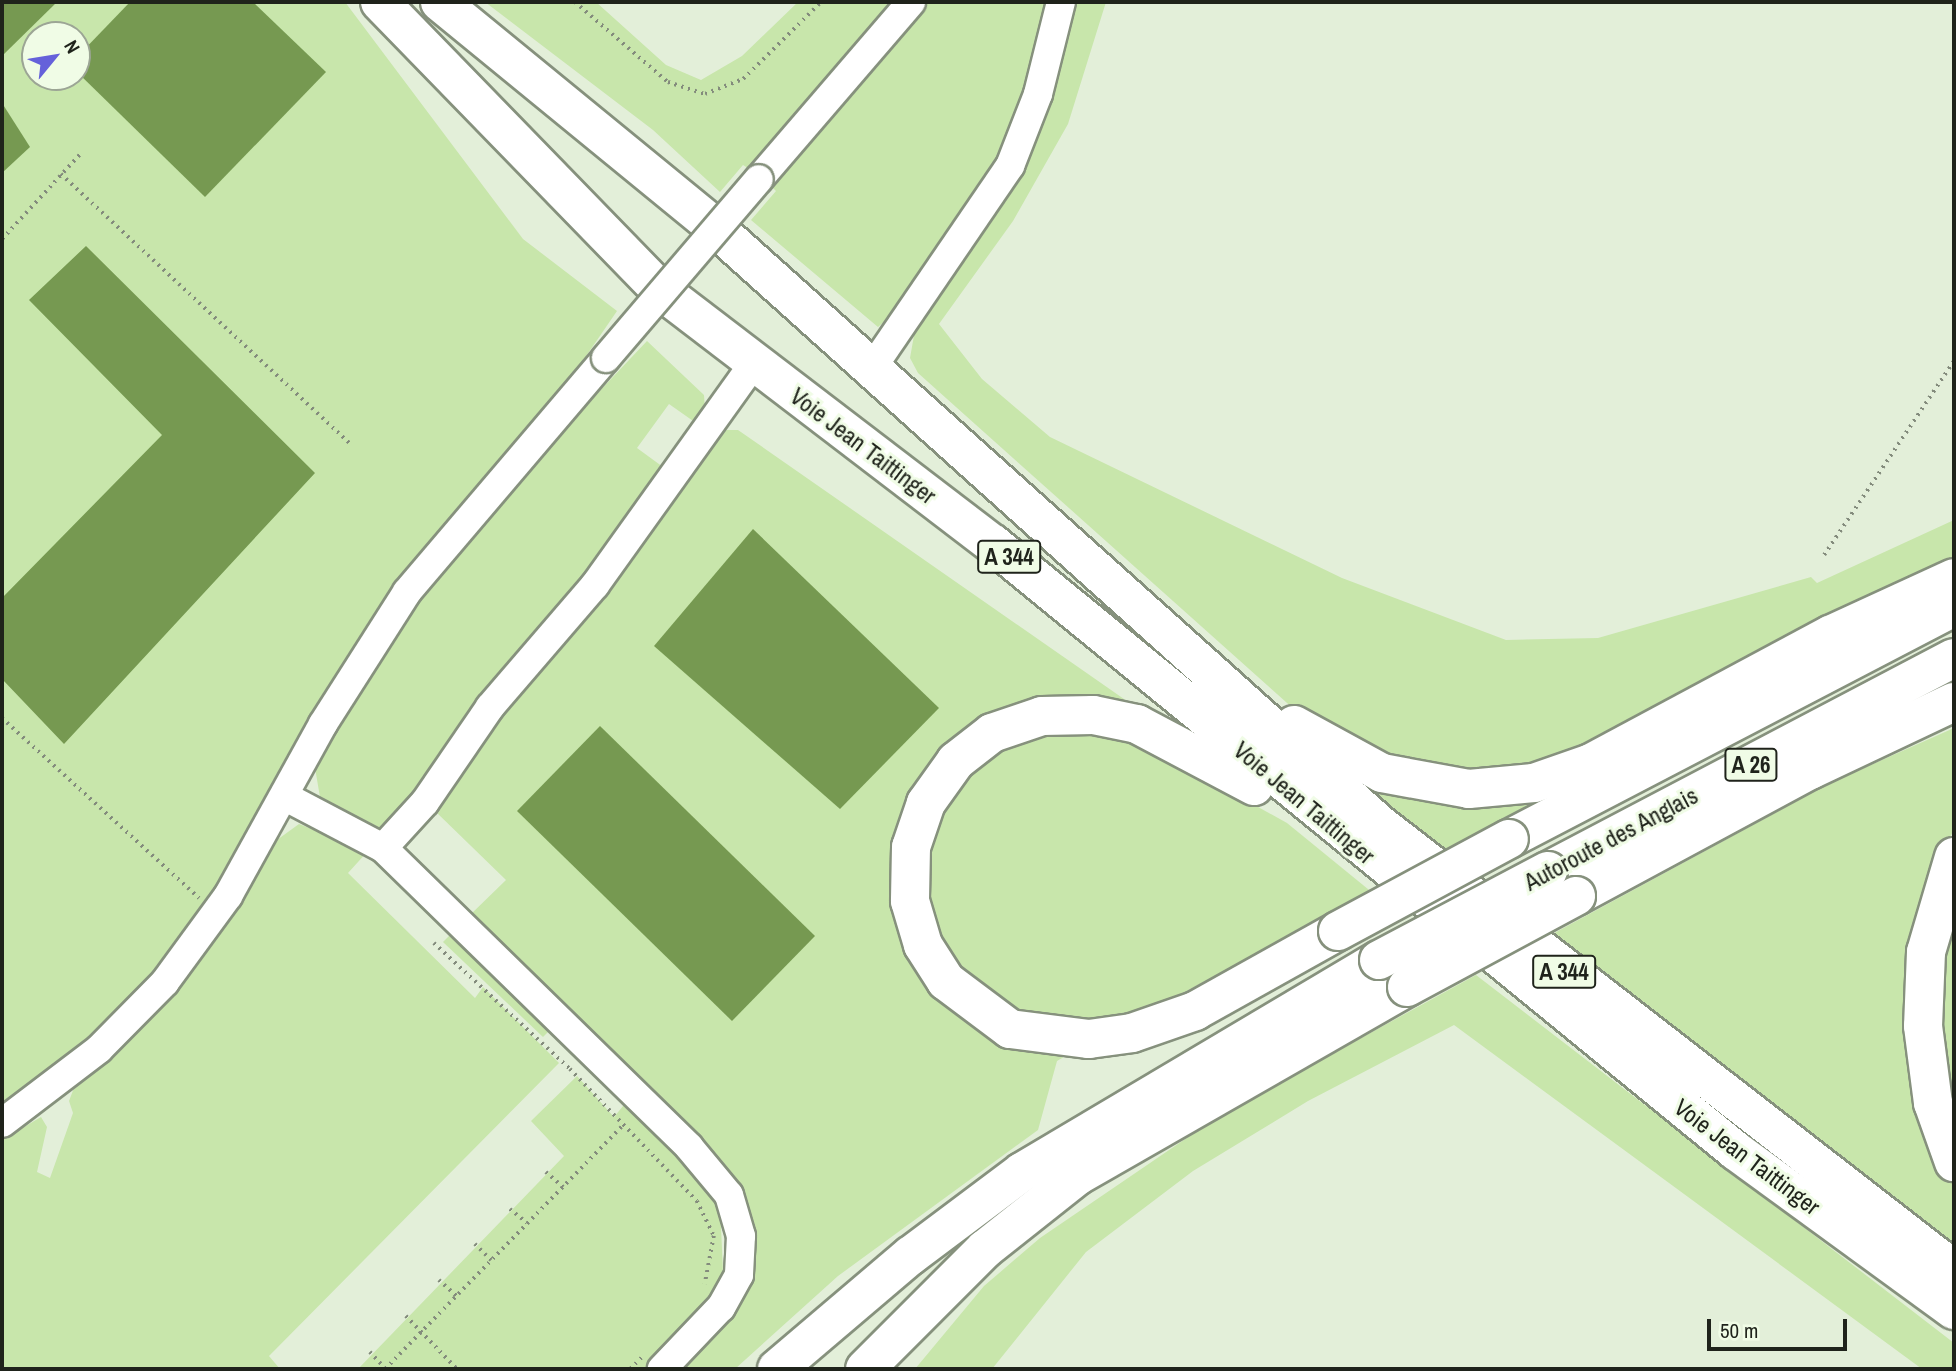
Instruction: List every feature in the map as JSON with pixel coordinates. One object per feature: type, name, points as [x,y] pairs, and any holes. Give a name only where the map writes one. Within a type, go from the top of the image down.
[{"type":"highway","name":"Voie Jean Taittinger","points":[[380,2],[659,289],[993,544],[1348,840],[1736,1151],[1954,1310]]},
{"type":"highway","name":"Voie Jean Taittinger","points":[[441,4],[711,224],[1189,656],[1465,893],[1954,1270]]},
{"type":"highway","points":[[1189,656],[1254,692],[1326,746],[1382,773],[1469,789],[1534,783],[1591,763],[1830,635],[1954,578]]},
{"type":"highway","points":[[1348,840],[1322,834],[1194,751],[1137,724],[1093,715],[1042,716],[992,733],[957,761],[926,803],[911,847],[910,901],[923,944],[946,981],[1010,1030],[1090,1039],[1132,1033],[1195,1011],[1509,839],[1954,607]]},
{"type":"highway","name":"Autoroute des Anglais","points":[[777,1369],[910,1256],[1022,1172],[1378,960],[1954,658]]},
{"type":"highway","name":"Autoroute des Anglais","points":[[865,1369],[985,1249],[1077,1176],[1408,987],[1576,896],[1811,770],[1954,702]]},
{"type":"highway","points":[[1954,857],[1926,952],[1923,1026],[1933,1103],[1954,1162]]},
{"type":"street","points":[[2,1122],[131,1018],[216,914],[407,592],[911,2]]},
{"type":"street","points":[[872,368],[1010,166],[1034,106],[1061,2]]},
{"type":"street","points":[[383,848],[425,802],[490,707],[595,585],[754,363]]},
{"type":"street","points":[[284,796],[383,848],[689,1147],[729,1195],[741,1236],[739,1275],[721,1307],[655,1359]]},
{"type":"path","points":[[575,2],[668,82],[705,94],[743,79],[821,2]]},
{"type":"path","points":[[2,239],[82,152]]},
{"type":"path","points":[[61,174],[352,445]]},
{"type":"path","points":[[1824,555],[1954,361]]},
{"type":"path","points":[[2,718],[216,914]]},
{"type":"path","points":[[434,943],[624,1124],[697,1200],[714,1236],[701,1294]]},
{"type":"path","points":[[370,1352],[385,1369],[624,1124]]},
{"type":"path","points":[[546,1172],[563,1187]]},
{"type":"path","points":[[510,1209],[527,1223]]},
{"type":"path","points":[[475,1244],[491,1260]]},
{"type":"path","points":[[439,1280],[457,1296]]},
{"type":"path","points":[[406,1316],[457,1369]]},
{"type":"path","points":[[629,1369],[655,1359]]},
{"type":"shaded area","points":[[2,2],[345,2],[523,239],[617,311],[220,890],[147,984],[79,1051],[2,1105]]},
{"type":"shaded area","points":[[2,2],[57,2],[38,21],[21,21],[21,37],[2,56]]},
{"type":"shaded area","points":[[130,2],[253,2],[326,72],[205,197],[91,86],[91,42]]},
{"type":"shaded area","points":[[485,2],[596,2],[666,65],[701,80],[742,56],[798,2],[895,2],[751,170],[743,165],[720,192],[653,130]]},
{"type":"shaded area","points":[[927,2],[1053,2],[1005,157],[902,306],[878,327],[751,220],[776,191],[771,186]]},
{"type":"shaded area","points":[[1069,2],[1106,2],[1068,124],[1013,221],[939,324],[982,379],[1050,437],[1342,578],[1506,640],[1598,638],[1811,577],[1817,583],[1954,520],[1954,563],[1561,758],[1516,772],[1465,773],[1365,756],[1296,711],[918,373],[910,358],[916,324],[1011,185]]},
{"type":"shaded area","points":[[2,103],[30,147],[2,173]]},
{"type":"shaded area","points":[[86,246],[315,473],[64,744],[2,679],[2,598],[162,435],[29,300]]},
{"type":"shaded area","points":[[647,341],[704,395],[705,410],[696,423],[669,404],[637,448],[663,467],[602,558],[459,726],[438,766],[387,832],[373,833],[321,803],[314,762],[396,624],[505,491]]},
{"type":"shaded area","points":[[725,430],[738,430],[1134,706],[1054,701],[906,823],[935,987],[1079,1048],[1057,1061],[1038,1130],[838,1276],[735,1369],[676,1369],[750,1222],[736,1180],[469,916],[506,880],[435,811],[452,772]]},
{"type":"shaded area","points":[[753,529],[939,708],[840,809],[654,646]]},
{"type":"shaded area","points":[[600,726],[815,936],[732,1021],[517,811]]},
{"type":"shaded area","points":[[1954,728],[1954,829],[1937,865],[1943,1161],[1954,1186],[1954,1249],[1547,937],[1828,784]]},
{"type":"shaded area","points":[[1063,731],[1107,734],[1154,749],[1287,823],[1374,894],[1144,1013],[1048,1024],[992,1006],[940,949],[929,909],[928,853],[939,812],[957,781],[990,755]]},
{"type":"shaded area","points":[[1659,735],[1447,855],[1347,771],[1463,796]]},
{"type":"shaded area","points":[[299,824],[368,851],[348,873],[475,998],[483,987],[559,1063],[269,1356],[280,1369],[2,1369],[2,1140],[41,1117],[47,1127],[37,1172],[50,1178],[73,1113],[69,1101],[77,1080],[270,845]]},
{"type":"shaded area","points":[[1954,891],[1954,1125],[1940,1071],[1937,970]]},
{"type":"shaded area","points":[[454,931],[553,1027],[543,1037],[443,942]]},
{"type":"shaded area","points":[[1476,975],[1954,1343],[1954,1369],[1922,1369],[1454,1025],[1308,1101],[1193,1171],[1086,1252],[992,1369],[915,1369],[984,1286],[1040,1238],[1219,1116]]},
{"type":"shaded area","points":[[577,1076],[614,1117],[628,1100],[694,1165],[720,1204],[723,1272],[712,1303],[649,1369],[358,1369],[564,1156],[531,1121]]}]
